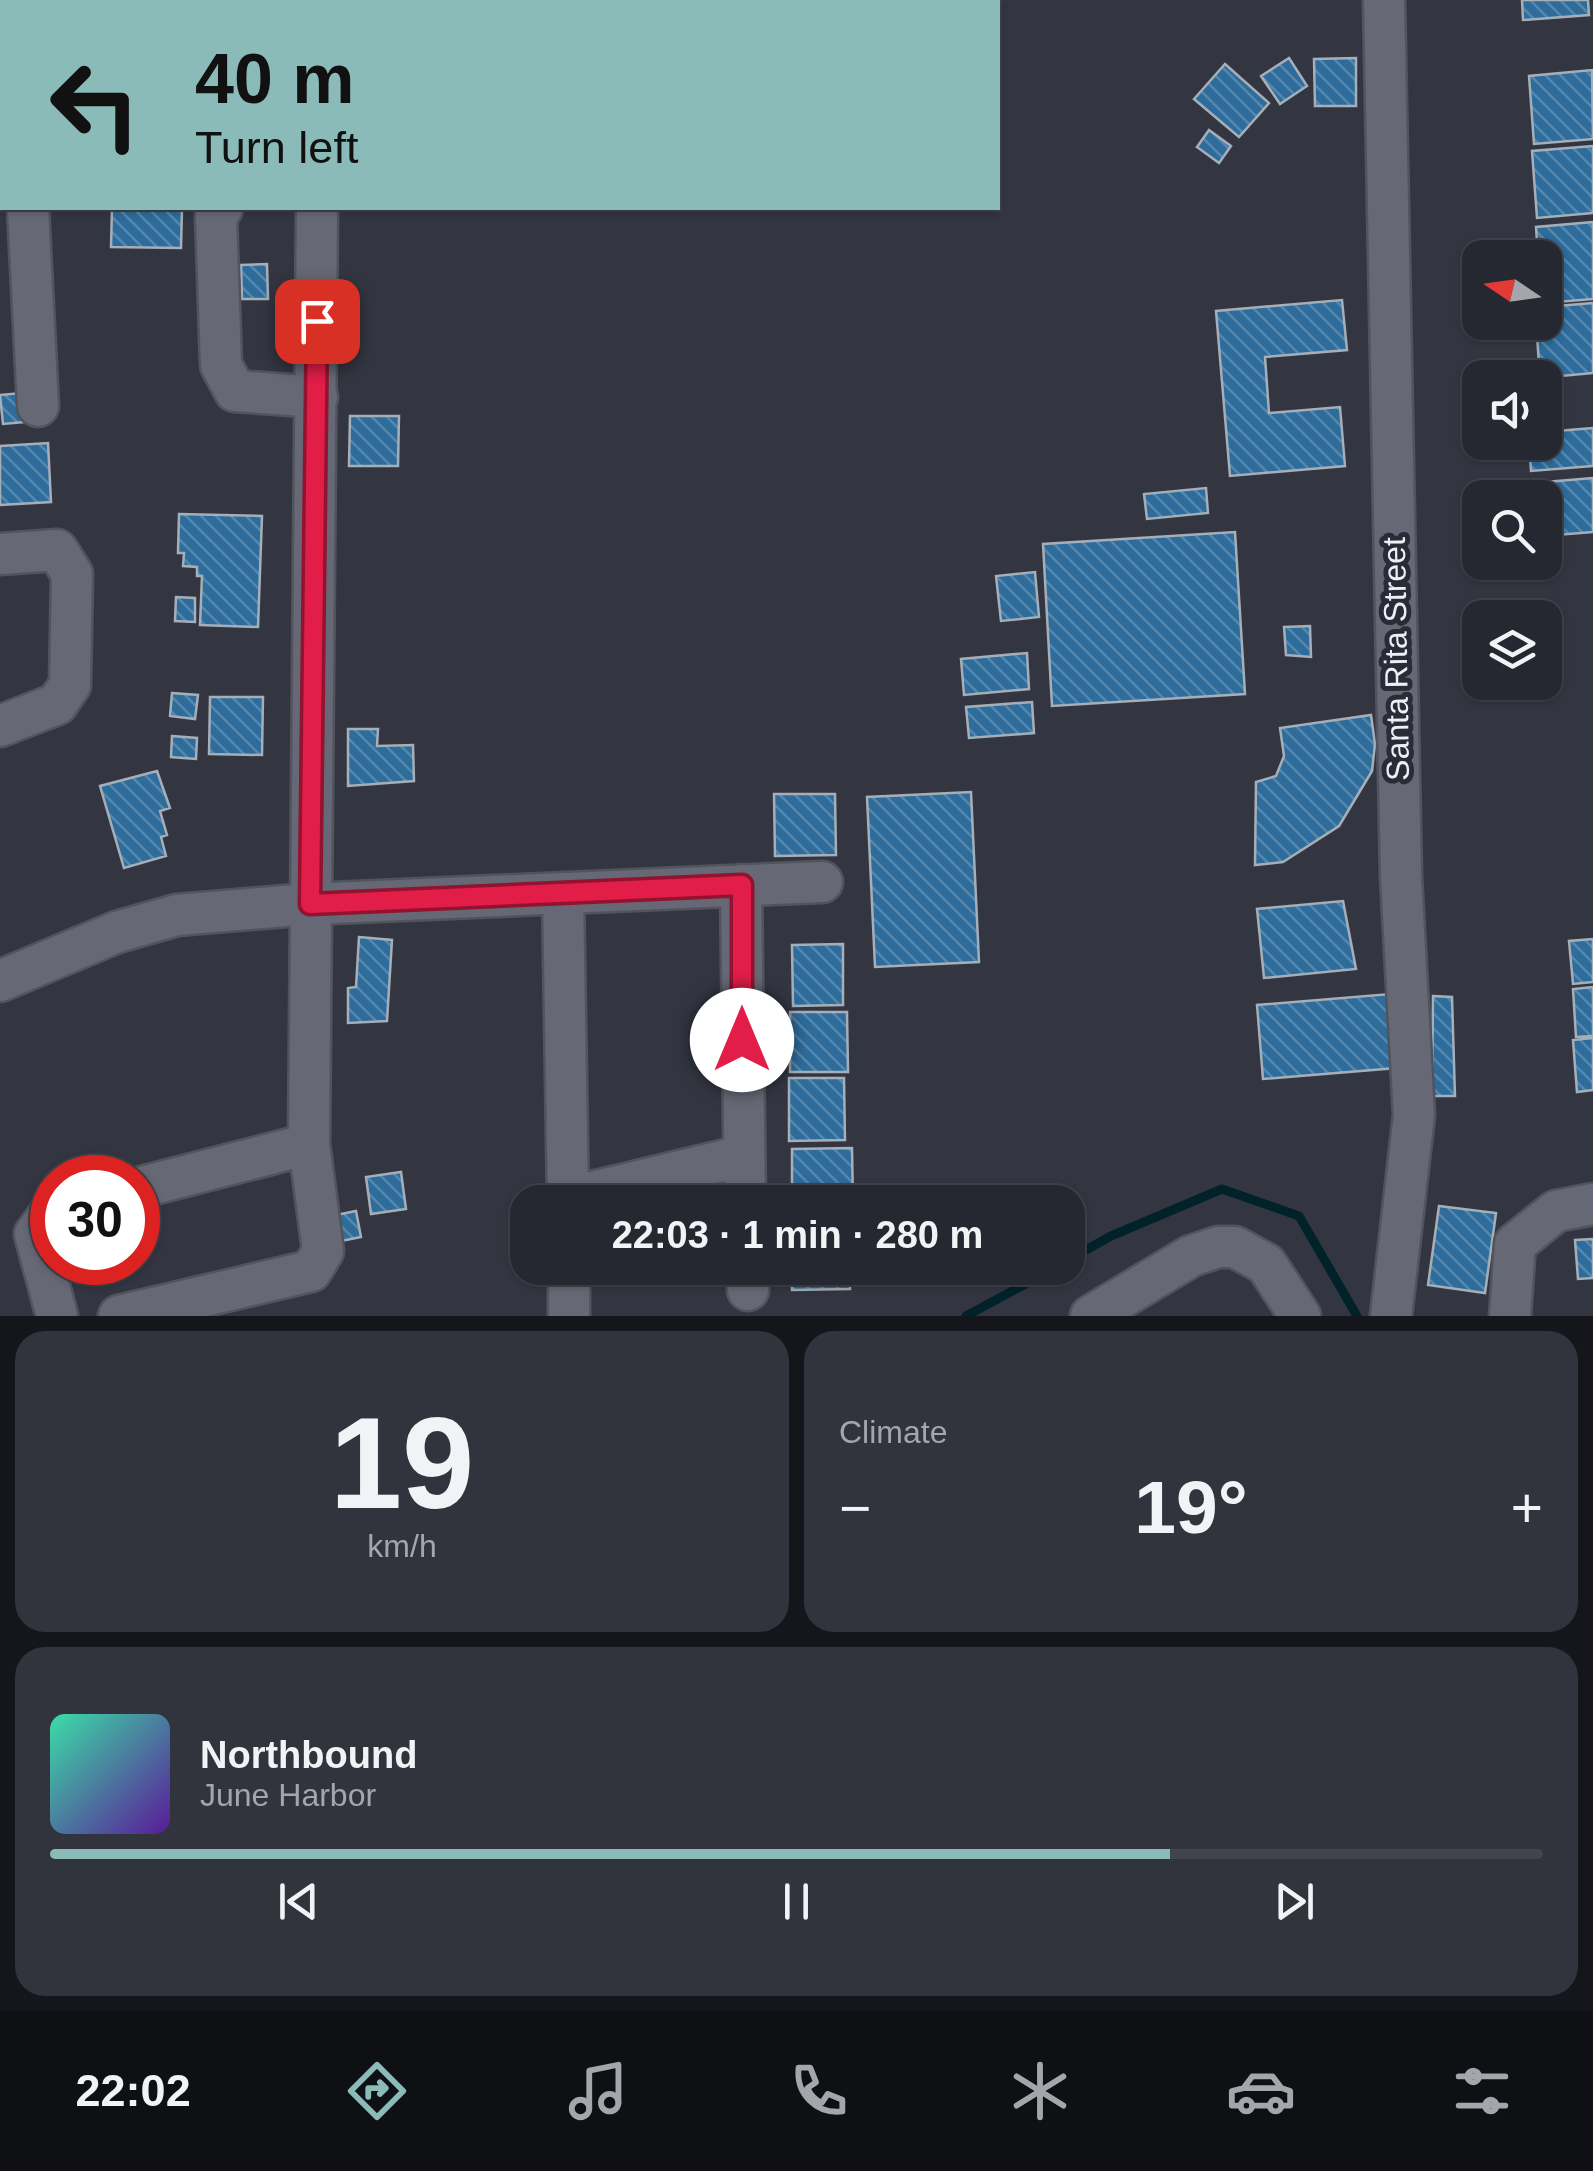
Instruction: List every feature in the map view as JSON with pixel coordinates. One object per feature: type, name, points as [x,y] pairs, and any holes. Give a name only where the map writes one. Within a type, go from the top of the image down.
[{"type":"street","name":"Santa Rita Street","points":[[1384,0],[1400,877],[1414,1115],[1391,1316]]},
{"type":"street","points":[[25,381],[16,302],[28,210]]},
{"type":"street","points":[[220,210],[216,216],[221,364],[235,391],[317,397]]},
{"type":"street","points":[[118,1316],[311,1272],[323,1251],[308,1144],[317,210]]},
{"type":"street","points":[[0,554],[57,550],[72,574],[70,685],[57,704],[0,726]]},
{"type":"street","points":[[0,981],[117,932],[177,915],[310,904],[822,882]]},
{"type":"street","points":[[742,885],[745,1185]]},
{"type":"street","points":[[563,893],[568,1185]]},
{"type":"street","points":[[160,1182],[308,1144]]},
{"type":"street","points":[[628,1185],[744,1156]]},
{"type":"street","points":[[1510,1316],[1515,1244],[1556,1211],[1593,1204]]},
{"type":"street","points":[[1090,1316],[1191,1256],[1218,1247],[1235,1248],[1266,1264],[1300,1316]]},
{"type":"street","points":[[49,1285],[57,1316]]},
{"type":"street","points":[[568,1285],[569,1315]]},
{"type":"building","points":[[1522,0],[1588,0],[1589,15],[1523,20]]},
{"type":"building","points":[[1289,58],[1307,86],[1280,104],[1261,76]]},
{"type":"building","points":[[1356,58],[1356,106],[1315,106],[1314,59]]},
{"type":"building","points":[[1225,64],[1269,103],[1239,137],[1194,99]]},
{"type":"building","points":[[1592,70],[1593,139],[1534,144],[1529,76]]},
{"type":"building","points":[[1209,130],[1231,146],[1219,163],[1197,147]]},
{"type":"building","points":[[1593,146],[1593,213],[1537,218],[1532,151]]},
{"type":"building","points":[[112,210],[182,210],[181,248],[111,247]]},
{"type":"building","points":[[1593,222],[1593,299],[1562,302],[1562,240],[1537,240],[1536,227]]},
{"type":"building","points":[[267,264],[268,299],[242,299],[241,265]]},
{"type":"building","points":[[1342,300],[1347,350],[1265,357],[1269,413],[1340,407],[1345,466],[1230,476],[1216,311]]},
{"type":"building","points":[[1593,303],[1593,373],[1562,376],[1562,360],[1539,360],[1537,340],[1562,340],[1562,306]]},
{"type":"building","points":[[33,392],[36,421],[3,424],[0,395]]},
{"type":"building","points":[[350,416],[399,416],[398,466],[349,466]]},
{"type":"building","points":[[1593,428],[1593,466],[1531,471],[1530,460],[1562,460],[1562,431]]},
{"type":"building","points":[[48,443],[51,502],[0,505],[0,446]]},
{"type":"building","points":[[1593,478],[1593,532],[1562,535],[1562,481]]},
{"type":"building","points":[[1206,488],[1208,513],[1147,519],[1144,494]]},
{"type":"building","points":[[179,514],[262,516],[258,627],[200,625],[202,576],[197,576],[197,567],[183,566],[184,553],[178,553]]},
{"type":"building","points":[[1235,532],[1245,694],[1052,706],[1043,544]]},
{"type":"building","points":[[1035,572],[1039,617],[1001,621],[996,576]]},
{"type":"building","points":[[176,597],[195,598],[195,622],[175,621]]},
{"type":"building","points":[[1310,626],[1311,657],[1286,655],[1284,627]]},
{"type":"building","points":[[1027,653],[1029,689],[964,695],[961,659]]},
{"type":"building","points":[[172,693],[198,695],[195,719],[170,716]]},
{"type":"building","points":[[210,697],[263,697],[262,755],[209,754]]},
{"type":"building","points":[[1032,702],[1034,733],[969,738],[966,707]]},
{"type":"building","points":[[1371,715],[1375,744],[1372,771],[1339,826],[1283,862],[1255,865],[1256,782],[1276,776],[1284,756],[1280,728]]},
{"type":"building","points":[[348,729],[378,729],[377,746],[413,745],[414,781],[348,786]]},
{"type":"building","points":[[172,736],[197,738],[196,759],[171,757]]},
{"type":"building","points":[[157,771],[170,808],[160,811],[167,835],[161,837],[166,856],[124,868],[100,786]]},
{"type":"building","points":[[971,792],[979,962],[875,967],[867,797]]},
{"type":"building","points":[[774,794],[835,794],[836,855],[775,856]]},
{"type":"building","points":[[1343,901],[1356,969],[1264,978],[1257,909]]},
{"type":"building","points":[[359,937],[392,940],[387,1021],[348,1023],[348,988],[356,987]]},
{"type":"building","points":[[1593,939],[1593,982],[1573,984],[1569,941]]},
{"type":"building","points":[[843,944],[843,1005],[793,1006],[792,945]]},
{"type":"building","points":[[1593,987],[1593,1036],[1576,1037],[1573,989]]},
{"type":"building","points":[[1390,994],[1396,1068],[1263,1079],[1257,1005]]},
{"type":"building","points":[[1433,996],[1452,997],[1455,1096],[1432,1096]]},
{"type":"building","points":[[790,1012],[847,1012],[848,1072],[790,1072]]},
{"type":"building","points":[[1593,1038],[1593,1090],[1577,1092],[1573,1040]]},
{"type":"building","points":[[789,1078],[844,1078],[845,1140],[789,1141]]},
{"type":"building","points":[[852,1148],[853,1185],[792,1185],[792,1149]]},
{"type":"building","points":[[401,1172],[406,1209],[371,1214],[366,1177]]},
{"type":"building","points":[[1439,1206],[1496,1213],[1485,1293],[1428,1285]]},
{"type":"building","points":[[356,1211],[361,1237],[341,1241],[336,1215]]},
{"type":"building","points":[[1593,1239],[1593,1278],[1578,1279],[1575,1240]]},
{"type":"building","points":[[792,1285],[850,1285],[850,1289],[792,1290]]},
{"type":"waterway","points":[[1085,1251],[1222,1189],[1299,1216],[1357,1316]]},
{"type":"waterway","points":[[966,1316],[1023,1285]]},
{"type":"route","points":[[317,321],[310,904],[742,885],[742,1040]]}]
